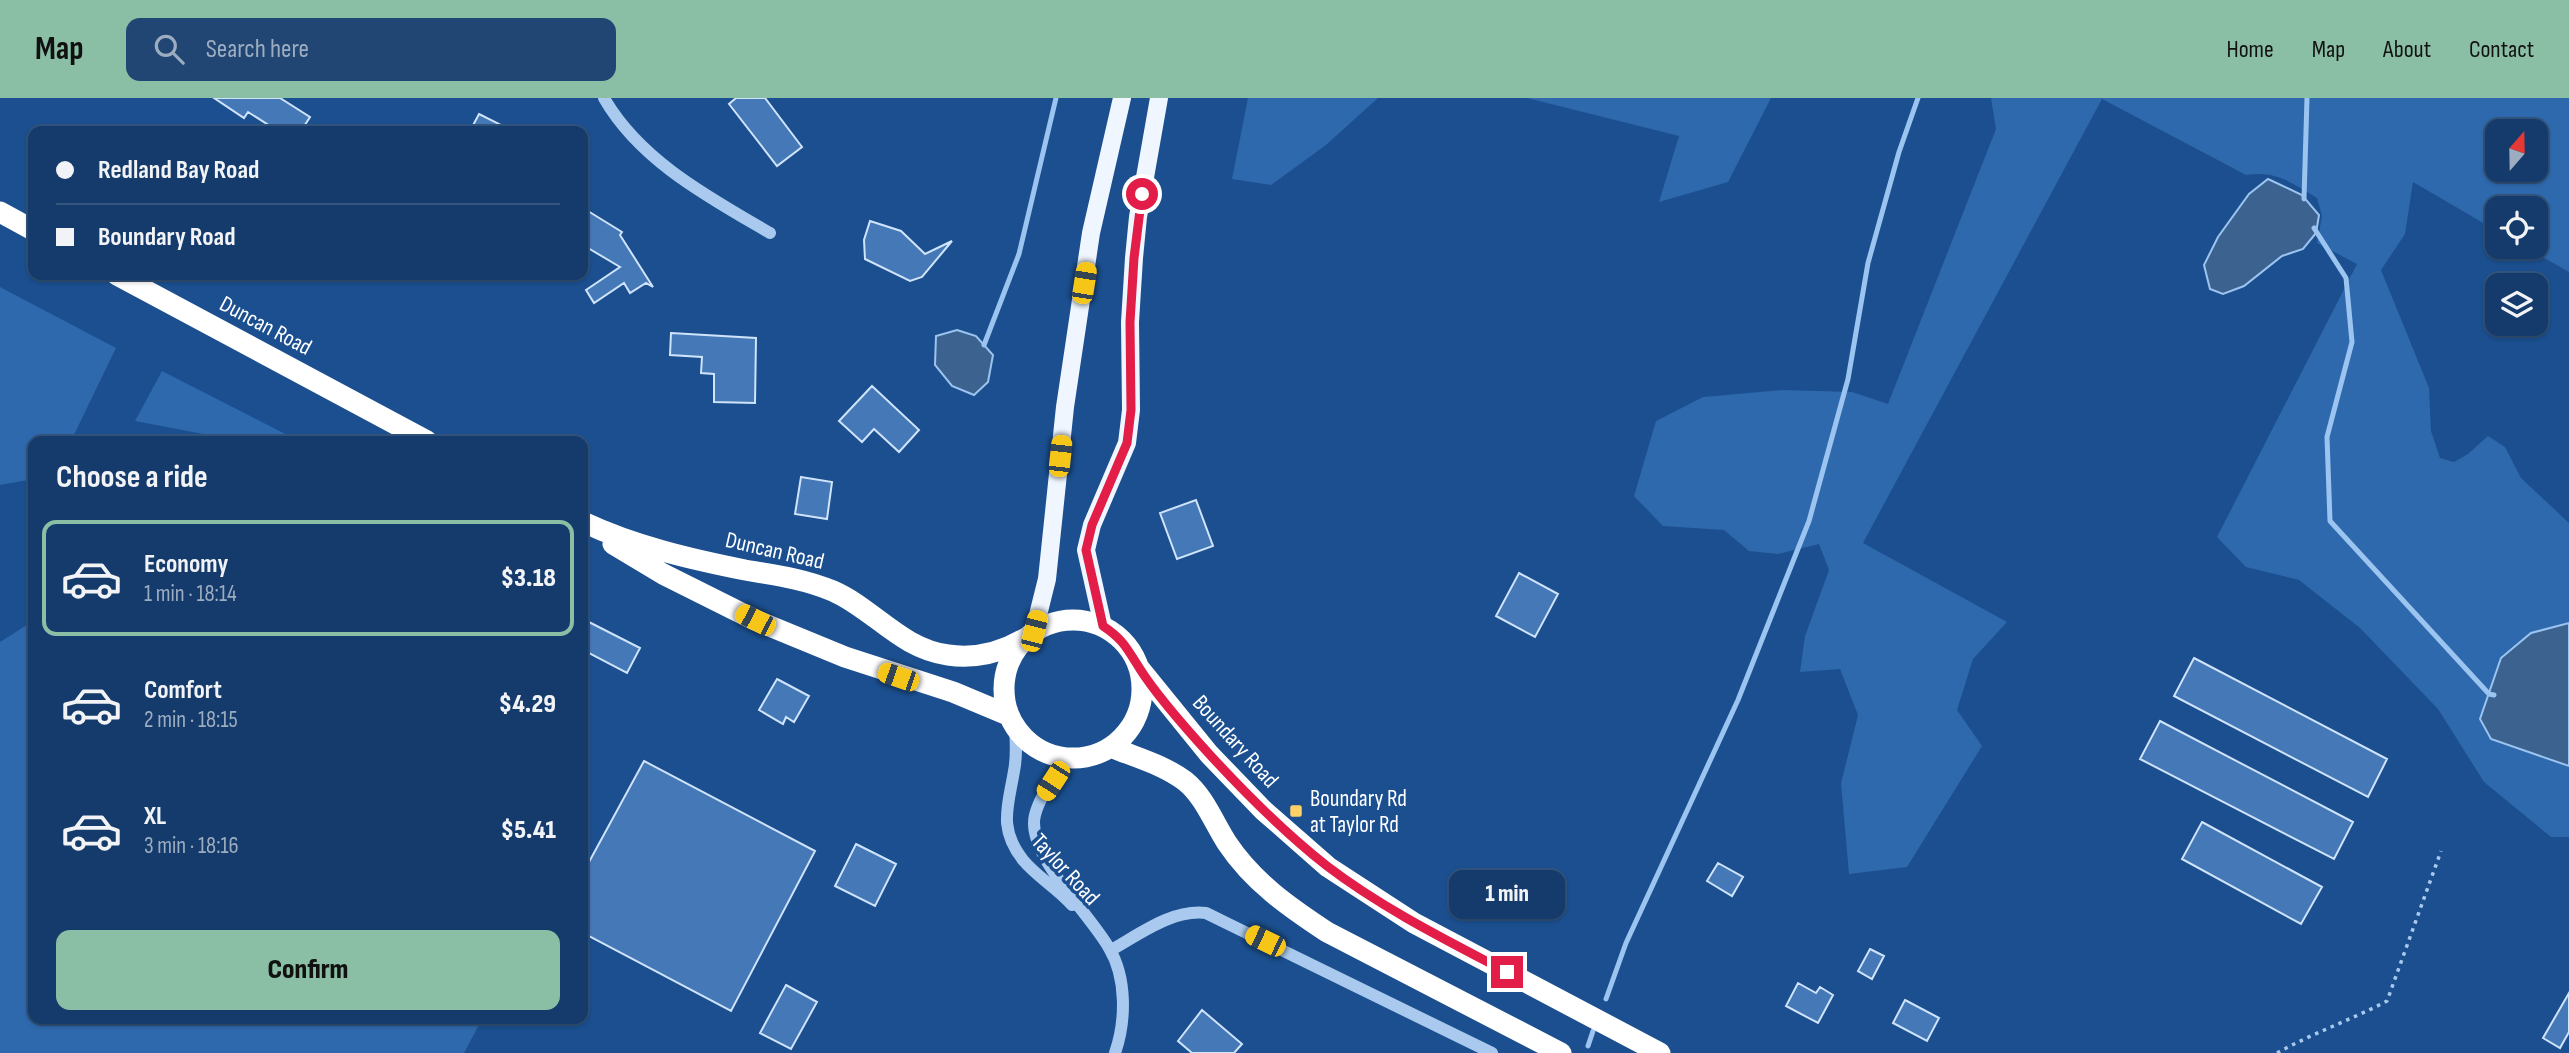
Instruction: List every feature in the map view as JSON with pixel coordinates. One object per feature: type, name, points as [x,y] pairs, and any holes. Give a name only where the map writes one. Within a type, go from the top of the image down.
[{"type":"highway","points":[[0,212],[28,227]]},
{"type":"highway","name":"Duncan Road","points":[[126,280],[419,436]]},
{"type":"highway","name":"Duncan Road","points":[[588,526],[684,557],[787,577],[833,591],[910,643],[946,655],[971,657],[1004,651],[1029,635]]},
{"type":"highway","name":"Duncan Road","points":[[588,527],[663,574],[755,620],[845,657],[953,692],[1011,721]]},
{"type":"highway","points":[[1086,621],[1103,626],[1125,644],[1140,669],[1143,687],[1141,705],[1125,736],[1111,747],[1090,756],[1066,758],[1037,748],[1011,721],[1003,695],[1004,675],[1011,656],[1029,635],[1050,623],[1086,621]]},
{"type":"highway","name":"Boundary Road","points":[[1140,669],[1236,782],[1263,810],[1328,867],[1414,923],[1660,1053]]},
{"type":"highway","points":[[1111,747],[1156,763],[1187,783],[1245,866],[1293,910],[1327,932],[1562,1053]]},
{"type":"main road","points":[[1029,635],[1047,579],[1065,407],[1091,233],[1122,98]]},
{"type":"main road","points":[[1103,626],[1086,550],[1092,525],[1127,443],[1131,410],[1130,322],[1134,258],[1138,217],[1159,98]]},
{"type":"street","points":[[604,98],[647,151],[697,190],[770,233]]},
{"type":"street","name":"Taylor Road","points":[[1011,721],[1017,753],[1006,808],[1012,842],[1025,861],[1069,901],[1111,950]]},
{"type":"street","name":"Taylor Road","points":[[1066,758],[1034,815],[1035,838],[1044,860],[1111,950],[1121,986],[1124,1013],[1115,1053]]},
{"type":"street","points":[[1111,950],[1173,917],[1190,911],[1206,913],[1492,1053]]},
{"type":"path","points":[[2277,1053],[2318,1030],[2361,1015],[2387,1001],[2441,851]]},
{"type":"shaded area","points":[[1248,98],[1378,98],[1326,145],[1271,185],[1232,179]]},
{"type":"shaded area","points":[[1527,98],[1771,98],[1728,182],[1659,202],[1679,136]]},
{"type":"shaded area","points":[[1991,98],[2569,98],[2569,272],[2546,259],[2548,196],[2485,196],[2485,224],[2413,182],[2405,234],[2381,270],[2429,388],[2431,431],[2440,458],[2454,462],[2468,454],[2488,436],[2505,447],[2521,478],[2569,523],[2569,623],[2531,633],[2491,739],[2569,766],[2569,837],[2551,837],[2484,782],[2438,709],[2360,628],[2299,580],[2246,567],[2217,537],[2357,264],[2317,243],[2322,216],[2317,198],[2275,176],[2246,175],[2102,99],[1863,543],[2007,622],[1973,659],[1957,710],[1982,746],[1907,867],[1849,874],[1841,783],[1858,715],[1840,669],[1800,672],[1805,636],[1829,570],[1819,544],[1778,554],[1749,551],[1724,530],[1663,526],[1634,496],[1656,421],[1703,397],[1783,390],[1852,392],[1888,404],[1996,129]]},
{"type":"shaded area","points":[[2268,179],[2302,195],[2319,215],[2316,233],[2303,249],[2282,256],[2244,286],[2223,294],[2210,289],[2204,265],[2218,237],[2249,194]]},
{"type":"shaded area","points":[[0,287],[116,348],[73,436],[28,436],[28,480],[0,485]]},
{"type":"shaded area","points":[[957,330],[976,336],[993,355],[988,382],[974,395],[952,386],[935,365],[936,336]]},
{"type":"shaded area","points":[[162,371],[289,436],[214,436],[135,421]]},
{"type":"shaded area","points":[[2569,623],[2569,766],[2491,739],[2480,719],[2501,658],[2531,633]]},
{"type":"shaded area","points":[[28,624],[28,1024],[479,1024],[464,1053],[0,1053],[0,642]]},
{"type":"building","points":[[214,98],[280,98],[310,117],[304,126],[270,126],[248,112],[244,118]]},
{"type":"building","points":[[736,98],[765,98],[802,147],[777,166],[729,104]]},
{"type":"building","points":[[479,114],[503,126],[473,126]]},
{"type":"building","points":[[588,211],[622,232],[620,235],[653,287],[646,283],[630,293],[624,283],[594,303],[586,290],[620,267],[588,248]]},
{"type":"building","points":[[870,221],[901,231],[925,254],[952,241],[922,277],[910,281],[865,259],[864,240]]},
{"type":"building","points":[[671,333],[756,338],[755,403],[714,402],[714,374],[701,373],[702,357],[670,355]]},
{"type":"building","points":[[872,386],[919,430],[899,452],[874,429],[862,442],[839,421]]},
{"type":"building","points":[[801,477],[832,482],[827,519],[795,514]]},
{"type":"building","points":[[1196,500],[1213,546],[1177,559],[1160,513]]},
{"type":"building","points":[[1519,573],[1558,594],[1535,637],[1496,616]]},
{"type":"building","points":[[588,622],[640,648],[627,673],[588,653]]},
{"type":"building","points":[[2194,658],[2387,759],[2368,797],[2174,696]]},
{"type":"building","points":[[777,679],[809,696],[794,722],[786,717],[783,724],[759,710]]},
{"type":"building","points":[[2160,721],[2353,822],[2334,859],[2140,759]]},
{"type":"building","points":[[644,761],[815,851],[731,1011],[588,936],[588,864]]},
{"type":"building","points":[[2202,822],[2322,887],[2301,924],[2182,859]]},
{"type":"building","points":[[856,844],[896,864],[875,906],[835,886]]},
{"type":"building","points":[[1718,863],[1743,877],[1732,896],[1707,881]]},
{"type":"building","points":[[1870,949],[1884,956],[1872,979],[1858,971]]},
{"type":"building","points":[[1798,983],[1816,993],[1820,987],[1833,995],[1818,1023],[1786,1006]]},
{"type":"building","points":[[786,985],[817,1002],[791,1049],[760,1033]]},
{"type":"building","points":[[2569,993],[2569,1032],[2560,1048],[2543,1038]]},
{"type":"building","points":[[1905,1000],[1939,1018],[1927,1041],[1893,1023]]},
{"type":"building","points":[[1202,1010],[1242,1044],[1234,1053],[1192,1053],[1178,1041]]},
{"type":"waterway","points":[[984,345],[1019,254],[1056,98]]},
{"type":"waterway","points":[[1606,999],[1626,943],[1738,700],[1809,521],[1848,379],[1868,263],[1899,152],[1918,98]]},
{"type":"waterway","points":[[2304,199],[2307,98]]},
{"type":"waterway","points":[[2314,228],[2346,278],[2352,342],[2327,437],[2330,521],[2489,694],[2494,695]]},
{"type":"waterway","points":[[1588,1046],[1593,1031]]},
{"type":"place","name":"Boundary Rd at Taylor Rd","points":[[1296,811]]},
{"type":"route","points":[[1142,194],[1130,322],[1131,410],[1127,443],[1092,525],[1086,550],[1103,626],[1119,637],[1132,652],[1140,669],[1209,754],[1263,810],[1328,867],[1414,923],[1507,972]]}]
